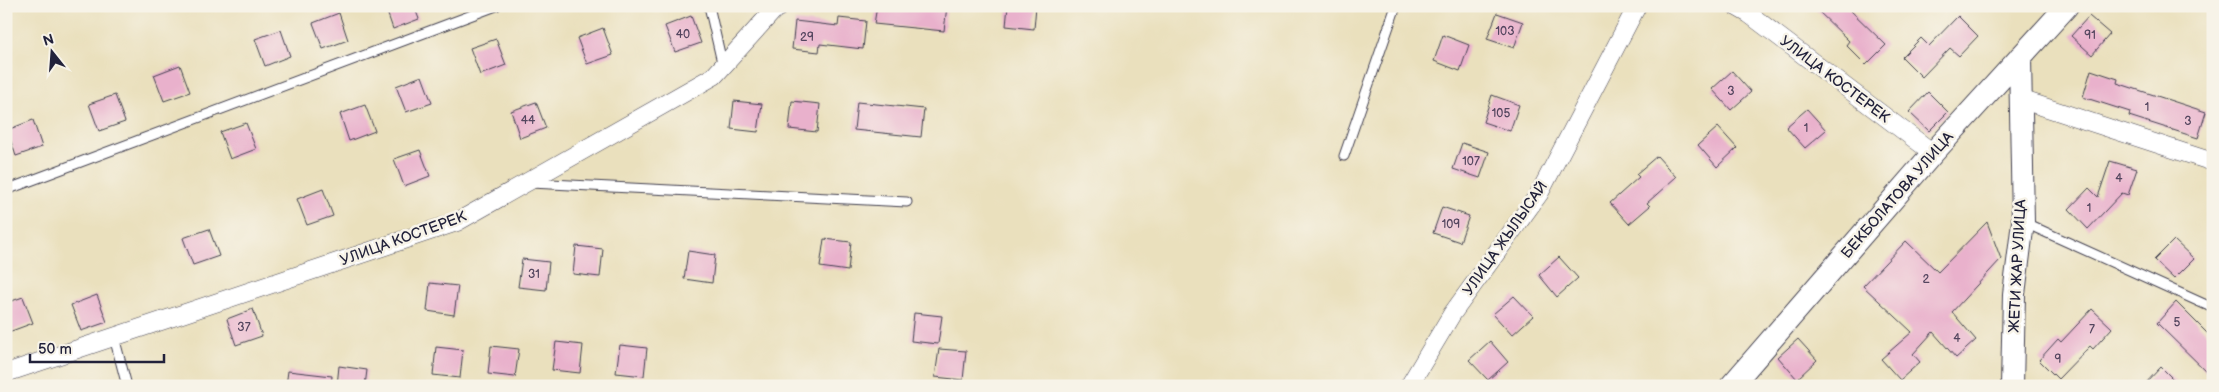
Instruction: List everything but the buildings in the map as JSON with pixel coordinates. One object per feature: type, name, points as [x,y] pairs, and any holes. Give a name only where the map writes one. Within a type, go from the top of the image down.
[{"type":"street","name":"УЛИЦА КОСТЕРЕК","points":[[6,373],[457,222],[714,76],[781,6]]},
{"type":"street","name":"УЛИЦА ЖЫЛЫСАЙ","points":[[1409,386],[1452,314],[1539,194],[1637,6]]},
{"type":"street","name":"УЛИЦА КОСТЕРЕК","points":[[1735,6],[1749,14],[1933,153]]},
{"type":"street","name":"БЕКБОЛАТОВА УЛИЦА","points":[[1731,386],[1933,153],[2067,6]]},
{"type":"street","name":"ЖЕТИ ЖАР УЛИЦА","points":[[2012,386],[2014,294],[2023,222],[2020,57]]},
{"type":"street","points":[[2020,99],[2213,162]]},
{"type":"lane","points":[[6,190],[496,6]]},
{"type":"lane","points":[[709,6],[723,67]]},
{"type":"lane","points":[[1344,156],[1396,6]]},
{"type":"lane","points":[[526,183],[907,202]]},
{"type":"lane","points":[[2023,222],[2213,308]]},
{"type":"lane","points":[[114,337],[127,386]]}]
